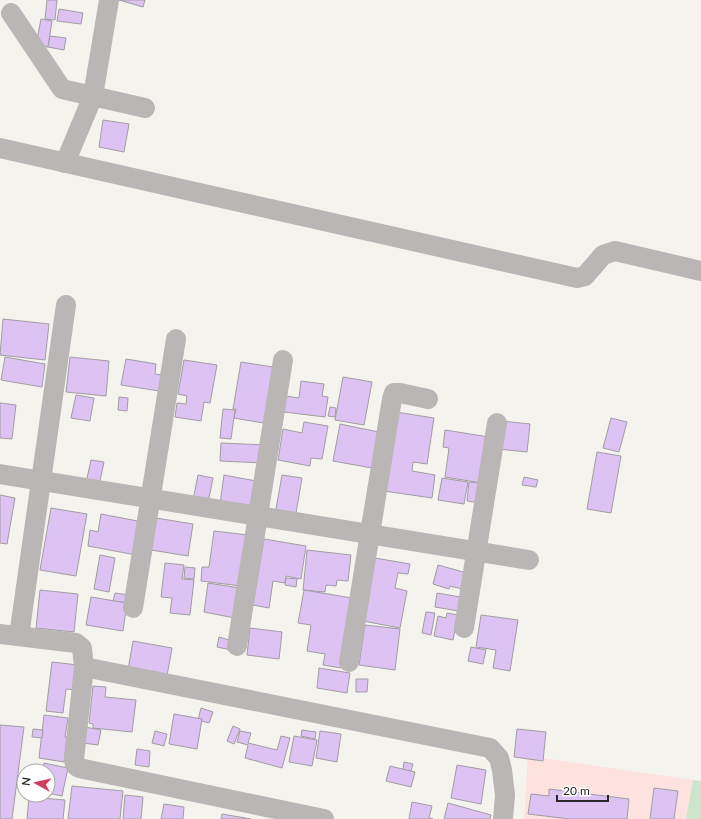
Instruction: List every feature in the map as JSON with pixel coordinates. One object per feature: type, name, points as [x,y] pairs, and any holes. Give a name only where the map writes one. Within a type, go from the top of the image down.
[{"type":"street","points":[[65,163],[93,96],[109,0]]},
{"type":"street","points":[[11,13],[62,89],[145,108]]},
{"type":"street","points":[[0,148],[576,278],[585,276],[603,255],[615,251],[701,271]]},
{"type":"street","points":[[66,305],[41,480],[10,635],[76,643],[82,648],[84,667],[74,760],[75,765],[79,768],[324,819]]},
{"type":"street","points":[[133,608],[176,339]]},
{"type":"street","points":[[237,646],[283,360]]},
{"type":"street","points":[[349,662],[392,399],[394,393],[400,393],[428,399]]},
{"type":"street","points":[[464,628],[497,423]]},
{"type":"street","points":[[0,474],[528,560]]},
{"type":"street","points":[[84,667],[490,748],[499,758],[502,770],[505,795],[503,819]]},
{"type":"shaded area","points":[[528,756],[693,780],[686,819],[524,819]]},
{"type":"green space","points":[[693,780],[701,781],[701,819],[686,819]]},
{"type":"building","points":[[47,0],[57,0],[55,20],[45,19]]},
{"type":"building","points":[[119,0],[145,0],[143,7]]},
{"type":"building","points":[[59,9],[83,13],[81,24],[57,21]]},
{"type":"building","points":[[41,19],[52,21],[48,47],[36,45]]},
{"type":"building","points":[[50,36],[66,38],[64,50],[48,47]]},
{"type":"building","points":[[103,120],[129,124],[124,152],[99,147]]},
{"type":"building","points":[[3,319],[49,324],[45,360],[0,355]]},
{"type":"building","points":[[5,357],[45,364],[42,387],[1,380]]},
{"type":"building","points":[[70,357],[109,361],[106,396],[66,392]]},
{"type":"building","points":[[126,359],[156,364],[155,374],[162,375],[159,391],[121,385]]},
{"type":"building","points":[[184,360],[217,365],[210,403],[204,402],[201,421],[175,417],[177,403],[186,404],[187,396],[178,394]]},
{"type":"building","points":[[241,362],[279,368],[269,424],[234,418],[236,409],[233,409]]},
{"type":"building","points":[[343,377],[372,382],[364,425],[335,420]]},
{"type":"building","points":[[301,381],[324,384],[322,396],[328,397],[325,417],[284,412],[286,396],[299,398]]},
{"type":"building","points":[[76,395],[94,398],[90,421],[71,418]]},
{"type":"building","points":[[119,397],[128,398],[127,411],[118,410]]},
{"type":"building","points":[[0,403],[16,405],[12,439],[0,438]]},
{"type":"building","points":[[330,407],[336,408],[335,417],[328,416]]},
{"type":"building","points":[[223,409],[235,410],[231,439],[220,438]]},
{"type":"building","points":[[396,412],[434,418],[427,464],[413,462],[412,471],[435,475],[432,498],[384,491]]},
{"type":"building","points":[[611,418],[627,422],[619,452],[603,448]]},
{"type":"building","points":[[502,421],[530,424],[527,452],[498,449]]},
{"type":"building","points":[[304,422],[328,426],[322,459],[311,458],[310,466],[278,460],[283,429],[302,433]]},
{"type":"building","points":[[340,424],[379,432],[372,468],[333,461]]},
{"type":"building","points":[[445,430],[489,437],[482,483],[445,477],[449,448],[443,447]]},
{"type":"building","points":[[221,443],[265,445],[264,463],[220,461]]},
{"type":"building","points":[[597,452],[621,456],[611,513],[587,509]]},
{"type":"building","points":[[91,460],[104,462],[99,486],[86,483]]},
{"type":"building","points":[[198,475],[213,478],[208,503],[193,500]]},
{"type":"building","points":[[224,475],[256,481],[252,509],[220,504]]},
{"type":"building","points":[[282,475],[302,478],[295,519],[275,515]]},
{"type":"building","points":[[524,477],[538,480],[536,487],[522,485]]},
{"type":"building","points":[[442,478],[468,482],[464,504],[438,500]]},
{"type":"building","points":[[469,482],[482,483],[480,503],[467,501]]},
{"type":"building","points":[[0,495],[15,498],[7,544],[0,543]]},
{"type":"building","points":[[51,508],[87,514],[76,576],[40,570]]},
{"type":"building","points":[[101,514],[143,522],[136,555],[88,546],[90,530],[98,532]]},
{"type":"building","points":[[156,518],[193,524],[188,556],[151,550]]},
{"type":"building","points":[[214,531],[248,535],[241,586],[201,581],[202,567],[209,567]]},
{"type":"building","points":[[264,539],[306,546],[301,579],[286,576],[285,583],[273,581],[269,608],[253,605]]},
{"type":"building","points":[[307,550],[351,555],[348,581],[337,580],[336,586],[326,585],[325,592],[303,590]]},
{"type":"building","points":[[100,555],[115,558],[109,592],[94,589]]},
{"type":"building","points":[[375,558],[410,564],[408,574],[398,573],[395,588],[407,591],[400,628],[363,621]]},
{"type":"building","points":[[165,563],[184,565],[182,579],[194,580],[190,615],[170,613],[172,598],[161,597]]},
{"type":"building","points":[[438,565],[467,573],[462,589],[450,586],[449,589],[433,584]]},
{"type":"building","points":[[185,567],[195,568],[194,579],[184,578]]},
{"type":"building","points":[[286,578],[297,579],[296,587],[285,585]]},
{"type":"building","points":[[208,583],[240,588],[235,618],[204,612]]},
{"type":"building","points":[[40,590],[78,594],[74,632],[36,628]]},
{"type":"building","points":[[304,590],[352,598],[341,668],[323,665],[325,654],[307,651],[311,625],[298,623]]},
{"type":"building","points":[[115,593],[129,595],[127,603],[113,601]]},
{"type":"building","points":[[437,593],[466,598],[464,612],[435,607]]},
{"type":"building","points":[[91,597],[127,603],[123,631],[86,625]]},
{"type":"building","points":[[426,612],[435,613],[431,635],[422,633]]},
{"type":"building","points":[[447,613],[458,615],[453,640],[434,636],[438,616],[446,618]]},
{"type":"building","points":[[481,615],[518,620],[510,671],[493,668],[496,650],[476,647]]},
{"type":"building","points":[[365,625],[400,629],[395,670],[359,665]]},
{"type":"building","points":[[250,628],[282,632],[279,659],[247,655]]},
{"type":"building","points":[[219,637],[233,641],[231,650],[217,647]]},
{"type":"building","points":[[133,641],[172,648],[167,676],[128,670]]},
{"type":"building","points":[[471,647],[486,650],[483,664],[468,661]]},
{"type":"building","points":[[52,662],[78,665],[75,690],[66,689],[63,713],[46,711]]},
{"type":"building","points":[[319,668],[350,673],[347,693],[317,688]]},
{"type":"building","points":[[356,679],[368,679],[367,692],[356,692]]},
{"type":"building","points":[[93,686],[106,687],[105,697],[136,700],[132,732],[93,728],[93,724],[89,723]]},
{"type":"building","points":[[201,708],[213,712],[209,723],[198,720]]},
{"type":"building","points":[[174,714],[202,719],[197,749],[169,744]]},
{"type":"building","points":[[44,715],[68,718],[65,737],[67,737],[64,762],[39,758]]},
{"type":"building","points":[[0,725],[24,727],[19,763],[16,763],[16,788],[12,819],[0,819]]},
{"type":"building","points":[[233,726],[240,729],[234,744],[227,741]]},
{"type":"building","points":[[85,727],[101,730],[98,745],[83,743]]},
{"type":"building","points":[[33,729],[43,730],[42,738],[32,737]]},
{"type":"building","points":[[517,729],[546,732],[543,761],[514,757]]},
{"type":"building","points":[[302,730],[316,732],[315,739],[301,736]]},
{"type":"building","points":[[155,731],[167,734],[164,746],[152,743]]},
{"type":"building","points":[[240,731],[251,733],[248,743],[277,750],[281,736],[290,738],[282,768],[245,758],[248,745],[237,742]]},
{"type":"building","points":[[320,731],[341,734],[337,762],[316,758]]},
{"type":"building","points":[[294,736],[317,740],[312,766],[289,762]]},
{"type":"building","points":[[137,749],[150,751],[149,767],[135,765]]},
{"type":"building","points":[[404,762],[413,764],[411,771],[403,770]]},
{"type":"building","points":[[457,765],[486,770],[481,804],[451,798]]},
{"type":"building","points":[[56,766],[68,768],[62,796],[56,795]]},
{"type":"building","points":[[390,766],[415,772],[411,787],[386,781]]},
{"type":"building","points":[[72,786],[123,791],[120,819],[68,819]]},
{"type":"building","points":[[654,788],[678,791],[674,819],[650,819]]},
{"type":"building","points":[[549,789],[629,799],[627,819],[570,819],[528,814],[531,794],[549,796]]},
{"type":"building","points":[[125,795],[143,797],[141,819],[123,819]]},
{"type":"building","points":[[56,799],[65,800],[63,819],[27,819],[28,803],[56,803]]},
{"type":"building","points":[[412,802],[432,806],[429,818],[433,819],[409,819]]},
{"type":"building","points":[[448,803],[491,815],[490,819],[444,819]]},
{"type":"building","points":[[164,804],[184,807],[183,819],[161,819]]},
{"type":"building","points":[[222,814],[251,819],[221,819]]}]
